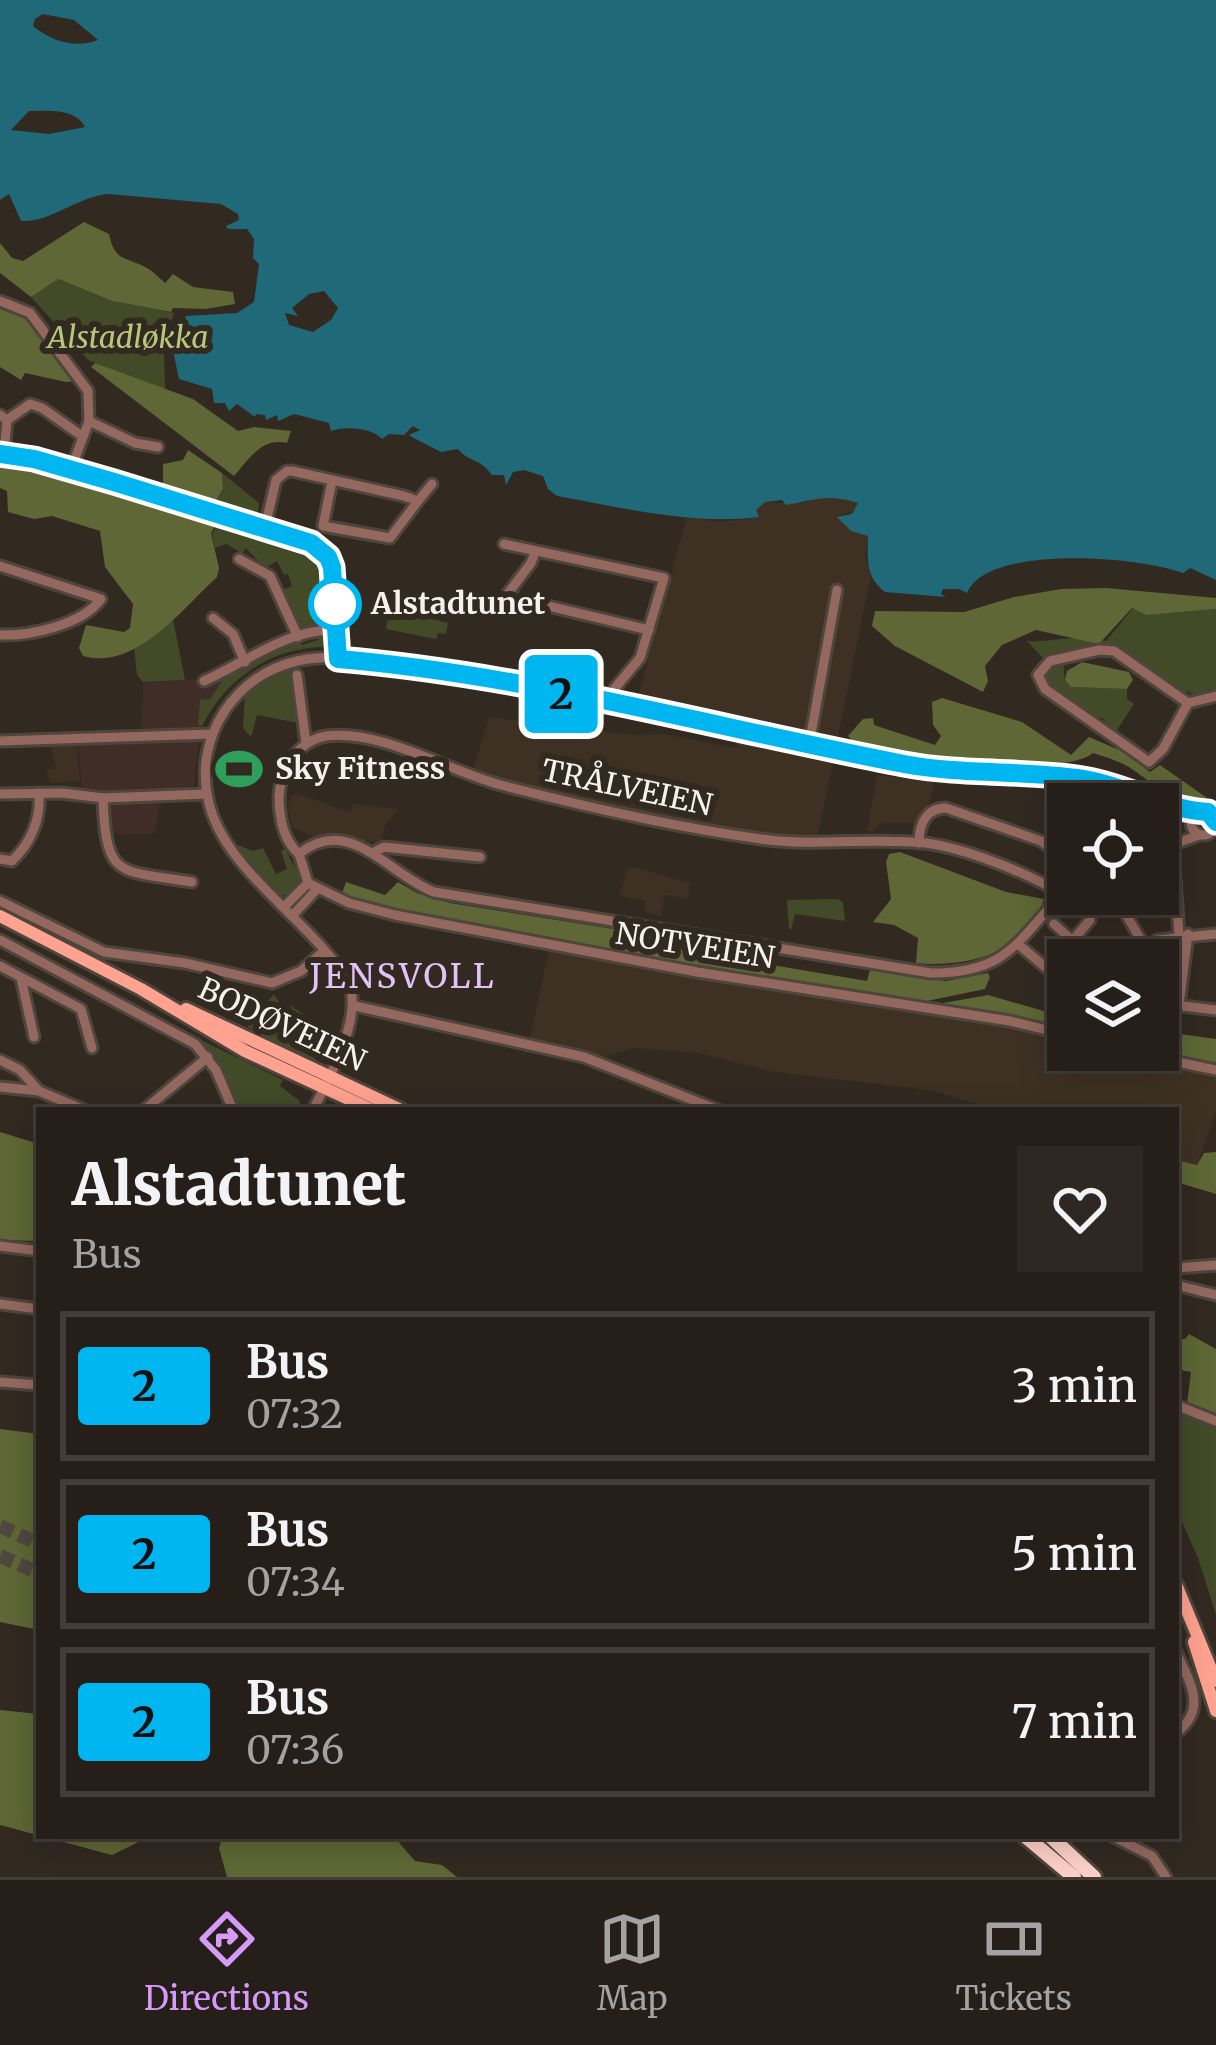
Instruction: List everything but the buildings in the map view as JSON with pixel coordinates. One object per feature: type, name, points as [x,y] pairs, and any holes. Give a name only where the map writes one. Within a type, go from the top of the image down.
[{"type":"highway","points":[[1029,1839],[1088,1875]]},
{"type":"highway","points":[[1053,1839],[1088,1875]]},
{"type":"main road","name":"BODØVEIEN","points":[[0,916],[367,1107]]},
{"type":"main road","name":"BODØVEIEN","points":[[325,1082],[393,1107]]},
{"type":"main road","points":[[1179,1592],[1216,1681]]},
{"type":"main road","points":[[1187,1612],[1216,1712]]},
{"type":"street","points":[[0,301],[30,313],[90,397],[89,421],[71,469]]},
{"type":"street","points":[[82,436],[30,404],[4,418],[2,453],[71,469],[311,543],[328,557],[334,578],[338,659]]},
{"type":"street","points":[[89,421],[135,443],[158,446]]},
{"type":"street","points":[[265,527],[280,474],[292,471],[418,501]]},
{"type":"street","points":[[332,481],[323,526],[390,538],[432,484]]},
{"type":"street","points":[[504,544],[664,578],[640,658],[608,704]]},
{"type":"street","points":[[535,552],[506,596],[649,630]]},
{"type":"street","points":[[239,559],[270,576],[298,637]]},
{"type":"street","points":[[0,566],[96,594],[100,601],[92,609],[30,635],[0,635]]},
{"type":"street","points":[[809,745],[837,590]]},
{"type":"street","points":[[213,618],[232,634],[245,662]]},
{"type":"street","points":[[204,681],[298,637],[321,630],[336,632]]},
{"type":"street","points":[[1188,703],[1114,651],[1050,661],[1038,675],[1045,689],[1149,762],[1162,749],[1188,703],[1216,696]]},
{"type":"street","points":[[314,1107],[356,1006],[350,985],[226,842],[206,794],[212,734],[224,711],[257,678],[293,662],[338,659],[427,668],[932,769],[1082,778],[1162,802],[1192,820],[1213,822]]},
{"type":"street","points":[[288,912],[313,886],[284,831],[279,795],[288,764],[306,743],[297,675]]},
{"type":"street","points":[[0,741],[212,734]]},
{"type":"street","name":"TRÅLVEIEN","points":[[306,743],[328,736],[356,736],[502,785],[733,835],[825,844],[919,843],[953,850],[1047,885]]},
{"type":"street","points":[[0,860],[12,861],[27,844],[37,820],[39,793]]},
{"type":"street","points":[[0,794],[103,798],[206,794]]},
{"type":"street","points":[[103,798],[104,838],[116,863],[134,872],[191,882]]},
{"type":"street","points":[[919,843],[924,818],[937,808],[946,808],[1047,846]]},
{"type":"street","points":[[1192,820],[1213,822]]},
{"type":"street","points":[[1179,833],[1192,820]]},
{"type":"street","points":[[1179,840],[1213,822]]},
{"type":"street","points":[[299,854],[334,840],[374,852],[419,886],[450,896],[917,972],[974,969],[997,960],[1019,945],[1047,913]]},
{"type":"street","points":[[374,852],[383,847],[480,856]]},
{"type":"street","name":"NOTVEIEN","points":[[313,886],[367,909],[530,942],[1047,1030]]},
{"type":"street","points":[[0,901],[104,952],[184,963],[272,983],[292,976],[324,951]]},
{"type":"street","points":[[1179,903],[1184,935],[1179,1005],[1216,1010]]},
{"type":"street","points":[[1074,939],[1090,920]]},
{"type":"street","points":[[1054,924],[1072,939]]},
{"type":"street","points":[[1171,939],[1216,934]]},
{"type":"street","points":[[0,940],[196,1044],[208,1057],[232,1107]]},
{"type":"street","points":[[1019,945],[1047,968]]},
{"type":"street","points":[[0,966],[81,1010],[92,1048]]},
{"type":"street","points":[[21,977],[34,1037]]},
{"type":"street","points":[[356,1006],[584,1057],[710,1107]]},
{"type":"street","points":[[148,1107],[208,1057]]},
{"type":"street","points":[[0,1060],[20,1070],[39,1091]]},
{"type":"street","points":[[1179,1062],[1216,1070]]},
{"type":"street","points":[[0,1087],[39,1091],[77,1107]]},
{"type":"street","points":[[0,1246],[36,1250]]},
{"type":"street","points":[[1179,1268],[1216,1265]]},
{"type":"street","points":[[1179,1287],[1216,1294]]},
{"type":"street","points":[[0,1304],[36,1309]]},
{"type":"street","points":[[0,1382],[36,1385]]},
{"type":"street","points":[[1179,1406],[1216,1420]]},
{"type":"street","points":[[1179,1659],[1196,1706],[1179,1730]]},
{"type":"street","points":[[1118,1839],[1152,1856],[1166,1877]]},
{"type":"shaded area","points":[[826,495],[858,503],[857,510],[839,516],[851,531],[869,536],[865,557],[871,575],[818,835],[807,839],[731,833],[496,780],[473,770],[489,717],[634,735],[666,734],[736,748],[738,739],[633,715],[687,516],[712,522],[749,519],[758,517],[756,510],[765,502],[802,503]]},
{"type":"shaded area","points":[[223,670],[224,686],[209,704],[200,736],[194,786],[162,790],[155,834],[107,835],[106,795],[82,792],[78,738],[141,736],[143,683],[202,679]]},
{"type":"shaded area","points":[[77,740],[80,781],[50,783],[47,770],[56,768],[50,742]]},
{"type":"shaded area","points":[[877,775],[935,781],[918,823],[881,823],[873,832],[867,831]]},
{"type":"shaded area","points":[[298,794],[350,812],[353,804],[399,809],[386,824],[379,844],[345,836],[312,836],[292,827],[287,804]]},
{"type":"shaded area","points":[[634,867],[690,883],[688,899],[665,895],[661,916],[644,912],[645,900],[619,896],[628,870]]},
{"type":"shaded area","points":[[549,950],[1047,1034],[1047,1071],[1179,1071],[1179,1067],[1216,1076],[1216,1112],[1197,1165],[1179,1161],[1179,1107],[988,1107],[930,1090],[775,1072],[698,1053],[633,1048],[599,1058],[530,1039]]},
{"type":"green space","points":[[84,222],[109,234],[118,254],[165,283],[173,274],[193,287],[233,292],[235,304],[173,308],[171,312],[112,301],[58,279],[31,297],[0,273],[0,243],[12,258],[23,261]]},
{"type":"green space","name":"Alstadløkka","points":[[57,279],[112,301],[174,313],[164,347],[165,391],[88,360],[31,297]]},
{"type":"green space","points":[[0,304],[31,318],[78,381],[25,373],[21,380],[0,367]]},
{"type":"green space","points":[[95,363],[193,399],[238,431],[254,427],[291,431],[287,443],[263,446],[234,476],[91,367]]},
{"type":"green space","points":[[188,450],[222,473],[223,489],[214,504],[163,487],[163,464],[183,460]]},
{"type":"green space","points":[[0,460],[50,468],[139,501],[161,501],[207,516],[217,523],[211,533],[217,577],[140,646],[103,658],[83,656],[79,648],[86,625],[124,632],[130,628],[133,604],[105,567],[100,531],[52,516],[34,519],[8,512],[7,491],[0,488]]},
{"type":"green space","points":[[222,473],[259,503],[258,515],[214,504],[223,490]]},
{"type":"green space","points":[[216,518],[283,536],[313,552],[328,579],[326,624],[298,631],[289,599],[283,600],[279,592],[292,586],[288,574],[284,575],[277,561],[265,568],[246,548],[242,553],[226,544],[215,548]]},
{"type":"green space","points":[[1106,588],[1216,598],[1216,609],[1147,615],[1132,608],[1099,644],[1036,630],[1002,645],[985,666],[988,681],[983,692],[895,646],[872,626],[875,611],[964,612],[1061,589]]},
{"type":"green space","points":[[404,592],[432,604],[439,621],[448,623],[446,634],[438,633],[436,639],[386,629],[391,599]]},
{"type":"green space","points":[[1133,608],[1158,614],[1216,609],[1216,692],[1210,689],[1196,696],[1187,691],[1185,698],[1114,649],[1060,653],[1046,661],[1027,641],[1106,641]]},
{"type":"green space","points":[[173,619],[185,680],[143,682],[137,675],[134,647]]},
{"type":"green space","points":[[319,634],[327,640],[327,647],[288,652],[253,668],[198,725],[200,700],[210,699],[223,680],[296,641],[302,645],[318,640]]},
{"type":"green space","points":[[1063,662],[1071,687],[1127,689],[1127,699],[1134,704],[1115,733],[1103,725],[1105,720],[1096,721],[1041,676],[1051,665]]},
{"type":"green space","points":[[1082,662],[1129,672],[1133,680],[1127,689],[1071,687],[1065,680],[1067,671]]},
{"type":"green space","points":[[293,666],[299,723],[257,715],[251,737],[243,728],[245,693]]},
{"type":"green space","points":[[942,698],[1022,722],[1071,755],[1089,737],[1124,752],[1150,772],[1160,765],[1207,798],[1179,798],[1179,783],[1150,783],[1125,765],[1093,753],[1075,761],[1015,764],[906,751],[854,742],[848,736],[863,719],[873,718],[874,725],[935,745],[941,736],[933,725],[932,702]]},
{"type":"green space","points":[[238,845],[253,851],[263,848],[276,874],[287,869],[281,851],[285,849],[300,877],[298,887],[280,895]]},
{"type":"green space","points":[[900,852],[1006,892],[1044,899],[1025,933],[993,954],[955,963],[916,963],[918,938],[894,925],[873,922],[891,899],[889,854]]},
{"type":"green space","points":[[346,882],[385,895],[398,882],[450,903],[670,938],[678,949],[867,981],[870,970],[946,981],[988,973],[990,977],[985,989],[922,1002],[372,906],[341,896]]},
{"type":"green space","points":[[838,899],[845,921],[795,914],[789,928],[787,900]]},
{"type":"green space","points":[[274,994],[317,1062],[247,1026]]},
{"type":"green space","points":[[988,995],[1047,1012],[1047,1027],[938,1004]]},
{"type":"green space","points":[[289,1005],[324,1027],[332,1027],[337,1036],[322,1061]]},
{"type":"green space","points":[[1179,1034],[1216,1039],[1216,1063],[1179,1057]]},
{"type":"green space","points":[[197,1042],[283,1080],[280,1086],[300,1101],[299,1107],[237,1107],[221,1069]]},
{"type":"green space","points":[[0,1132],[36,1143],[36,1241],[0,1240]]},
{"type":"green space","points":[[1216,1152],[1216,1194],[1179,1183],[1179,1161],[1197,1165],[1204,1153]]},
{"type":"green space","points":[[1189,1334],[1216,1349],[1216,1426],[1204,1422],[1187,1404],[1191,1372],[1179,1370],[1179,1339]]},
{"type":"green space","points":[[1179,1411],[1216,1426],[1216,1615],[1179,1515]]},
{"type":"green space","points":[[0,1429],[36,1434],[36,1629],[0,1622]]},
{"type":"green space","points":[[0,1710],[36,1714],[36,1834],[0,1825]]},
{"type":"green space","points":[[52,1839],[145,1839],[112,1855]]},
{"type":"green space","points":[[222,1839],[396,1839],[415,1861],[442,1865],[457,1877],[227,1877],[219,1848]]},
{"type":"water","points":[[0,0],[1216,0],[1216,580],[1190,568],[1183,573],[1133,562],[1066,558],[1003,567],[980,577],[967,593],[943,589],[941,594],[946,597],[885,592],[870,573],[868,536],[851,531],[837,517],[852,514],[858,503],[829,498],[786,505],[782,500],[765,502],[756,510],[759,517],[735,519],[661,514],[557,496],[543,476],[524,470],[513,472],[506,485],[504,475],[492,475],[458,449],[441,452],[412,437],[409,435],[420,430],[413,426],[404,435],[389,434],[382,439],[357,429],[331,431],[329,423],[294,414],[278,421],[277,415],[266,420],[265,415],[255,417],[237,404],[229,411],[225,403],[214,403],[212,389],[179,379],[174,355],[186,316],[237,313],[254,302],[259,264],[253,258],[254,239],[247,229],[226,226],[239,220],[238,214],[221,204],[109,194],[21,221],[9,194],[0,200]],"holes":[[[43,14],[74,20],[98,40],[73,43],[48,36],[33,26]],[[29,111],[68,114],[85,127],[49,134],[11,130]],[[324,291],[338,308],[331,320],[313,332],[289,325],[285,313],[298,316],[292,308],[309,294]]]},
{"type":"tunnel","points":[[0,1526],[36,1543]]},
{"type":"tunnel","points":[[0,1556],[36,1572]]},
{"type":"bus line","name":"2","points":[[0,454],[34,459],[311,543],[332,567],[338,659],[439,670],[932,769],[1082,778],[1195,813],[1208,812],[1216,822]]},
{"type":"place","name":"Alstadtunet","points":[[335,604]]},
{"type":"place","name":"Sky Fitness","points":[[239,769]]},
{"type":"district","name":"JENSVOLL","points":[[403,976]]}]
